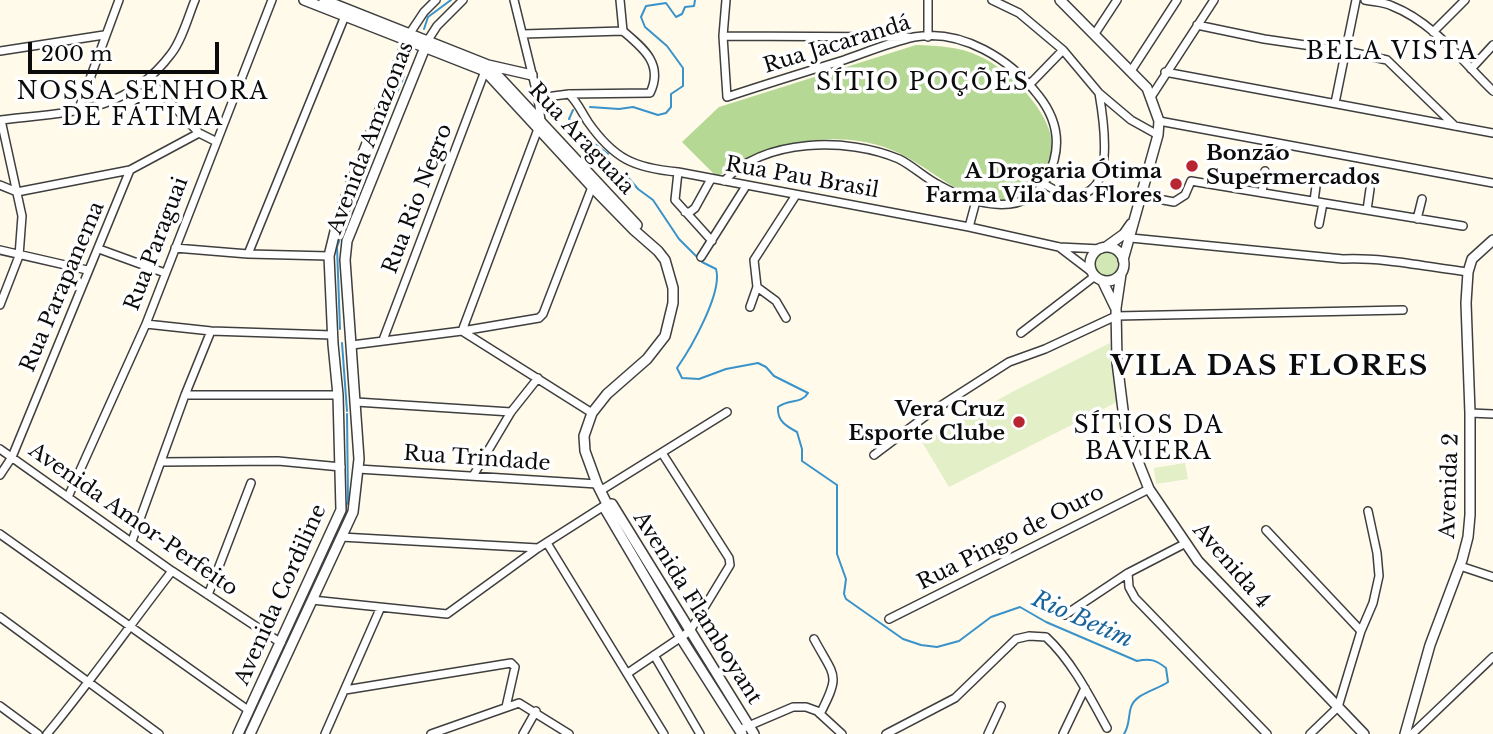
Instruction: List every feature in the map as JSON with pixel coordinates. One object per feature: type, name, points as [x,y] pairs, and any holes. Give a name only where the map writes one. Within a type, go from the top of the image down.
[{"type":"street","points":[[78,111],[119,0]]},
{"type":"street","points":[[0,305],[19,256],[22,216],[1,120],[78,111],[121,99],[148,79],[172,53],[195,0]]},
{"type":"street","name":"Rua Paraguai","points":[[68,498],[146,324],[272,0]]},
{"type":"street","points":[[304,0],[409,37]]},
{"type":"street","points":[[324,0],[487,68],[532,75]]},
{"type":"street","name":"Avenida Amazonas","points":[[343,468],[332,335],[329,257],[339,215],[409,37],[424,12],[436,0]]},
{"type":"street","name":"Avenida Amazonas","points":[[357,469],[356,402],[345,260],[347,241],[426,44],[437,26],[463,0]]},
{"type":"street","points":[[461,331],[541,124],[538,98],[513,0]]},
{"type":"street","points":[[538,98],[569,94],[650,93],[655,67],[652,58],[623,31],[620,0]]},
{"type":"street","points":[[726,0],[723,36],[916,37]]},
{"type":"street","points":[[928,0],[928,37]]},
{"type":"street","points":[[992,0],[1019,13],[1063,51],[1099,93],[1131,120],[1158,135]]},
{"type":"street","points":[[1060,0],[1147,88],[1159,121],[1158,135],[1121,274],[1111,281],[1097,276]]},
{"type":"street","points":[[1094,35],[1117,0]]},
{"type":"street","points":[[1131,71],[1177,0]]},
{"type":"street","points":[[1151,97],[1213,0]]},
{"type":"street","points":[[1335,103],[1356,0]]},
{"type":"street","points":[[1365,0],[1390,5],[1410,14],[1433,32],[1493,91]]},
{"type":"street","points":[[1433,32],[1465,0]]},
{"type":"street","points":[[248,254],[345,16]]},
{"type":"street","points":[[1198,25],[1387,60],[1455,126]]},
{"type":"street","points":[[523,34],[623,31]]},
{"type":"street","points":[[0,51],[104,35]]},
{"type":"street","name":"Rua Jacarandá","points":[[723,36],[727,97],[916,37],[958,39],[989,52],[1008,63],[1030,84],[1049,108],[1057,150],[1044,184]]},
{"type":"street","points":[[1471,69],[1493,45]]},
{"type":"street","points":[[1030,84],[1063,51]]},
{"type":"street","name":"Rua Araguaia","points":[[487,68],[638,226],[645,238]]},
{"type":"street","name":"Rua Rio Negro","points":[[383,340],[487,68]]},
{"type":"street","points":[[1165,72],[1493,133]]},
{"type":"street","points":[[148,79],[199,133],[215,141]]},
{"type":"street","points":[[724,181],[739,167],[757,158],[786,149],[821,144],[853,146],[899,160],[940,186],[976,201],[998,205],[1018,204],[1036,194],[1044,184],[1071,198],[1083,195],[1094,187],[1100,178],[1104,144],[1099,93]]},
{"type":"street","name":"Rua Pau Brasil","points":[[569,94],[598,134],[623,157],[644,168],[678,172],[969,227],[1059,247],[1103,248]]},
{"type":"street","points":[[1159,121],[1493,183]]},
{"type":"street","name":"Rua Araguaia","points":[[541,124],[592,187],[665,260],[673,288],[673,303]]},
{"type":"street","points":[[0,185],[17,192],[130,170],[199,133]]},
{"type":"street","name":"Rua Parapanema","points":[[0,475],[12,457],[130,170]]},
{"type":"street","points":[[1262,193],[1265,171]]},
{"type":"street","points":[[678,172],[675,200],[712,241]]},
{"type":"street","points":[[1317,178],[1319,224]]},
{"type":"street","points":[[685,212],[691,212],[695,208],[711,179]]},
{"type":"street","points":[[1142,196],[1174,202],[1185,195],[1191,181],[1463,226]]},
{"type":"street","points":[[701,257],[746,186]]},
{"type":"street","points":[[352,345],[539,318],[543,314],[592,187]]},
{"type":"street","points":[[1367,210],[1370,189]]},
{"type":"street","points":[[750,307],[757,286],[754,260],[756,254],[796,195]]},
{"type":"street","points":[[1417,219],[1422,199]]},
{"type":"street","points":[[969,227],[976,201]]},
{"type":"street","points":[[1097,276],[1091,259],[1118,239],[1136,217]]},
{"type":"street","points":[[1118,239],[1343,259],[1372,257],[1387,262],[1468,272],[1472,259],[1493,240]]},
{"type":"street","points":[[175,247],[248,254],[329,257]]},
{"type":"street","name":"Rua Pau Brasil","points":[[1059,247],[1097,276]]},
{"type":"street","points":[[1103,248],[1115,249],[1124,260]]},
{"type":"street","points":[[99,249],[165,273]]},
{"type":"street","points":[[0,250],[87,270]]},
{"type":"street","name":"Avenida 2","points":[[1405,734],[1430,645],[1468,537],[1468,272]]},
{"type":"street","name":"Avenida 4","points":[[1121,274],[1116,312],[1117,362],[1126,430],[1149,488],[1198,561],[1364,734]]},
{"type":"street","points":[[1021,333],[1097,276]]},
{"type":"street","name":"Avenida 4","points":[[1097,276],[1116,312]]},
{"type":"street","points":[[757,286],[776,301],[786,318]]},
{"type":"street","name":"Avenida Flamboyant","points":[[673,303],[665,336],[656,349],[607,394],[592,414],[584,436],[585,451],[607,504],[605,509],[681,638],[741,732]]},
{"type":"street","points":[[874,455],[931,412],[1009,362],[1045,349],[1116,312],[1403,310]]},
{"type":"street","points":[[146,324],[211,331],[332,335]]},
{"type":"street","points":[[132,541],[211,331]]},
{"type":"street","points":[[461,331],[592,414]]},
{"type":"street","points":[[473,476],[511,412],[538,378]]},
{"type":"street","points":[[185,395],[338,395]]},
{"type":"street","points":[[356,402],[511,412]]},
{"type":"street","points":[[598,487],[662,453],[727,412]]},
{"type":"street","points":[[1470,413],[1493,414]]},
{"type":"street","name":"Avenida Amor-Perfeito","points":[[0,449],[172,571],[281,643]]},
{"type":"street","points":[[628,673],[690,631],[729,569],[730,562],[662,453]]},
{"type":"street","points":[[161,462],[278,461],[357,469]]},
{"type":"street","name":"Avenida Cordiline","points":[[238,734],[341,510],[343,468]]},
{"type":"street","name":"Avenida Cordiline","points":[[250,734],[353,512],[357,469]]},
{"type":"street","name":"Rua Trindade","points":[[357,469],[598,487]]},
{"type":"street","points":[[208,595],[251,483]]},
{"type":"street","name":"Rua Pingo de Ouro","points":[[889,619],[1149,488]]},
{"type":"street","points":[[312,600],[447,614],[538,548],[607,504]]},
{"type":"street","name":"Avenida Flamboyant","points":[[607,504],[612,504],[752,730]]},
{"type":"street","points":[[1310,734],[1338,707],[1361,631],[1373,603],[1379,576],[1368,511]]},
{"type":"street","points":[[1266,530],[1361,631]]},
{"type":"street","points":[[0,534],[248,710]]},
{"type":"street","points":[[341,537],[538,548]]},
{"type":"street","points":[[547,543],[664,734]]},
{"type":"street","points":[[1065,615],[1128,573],[1186,543]]},
{"type":"street","points":[[1460,566],[1493,577]]},
{"type":"street","points":[[47,734],[89,683],[172,571]]},
{"type":"street","points":[[1128,573],[1129,587],[1135,598],[1267,734]]},
{"type":"street","points":[[325,734],[380,608]]},
{"type":"street","points":[[0,617],[159,734]]},
{"type":"street","points":[[886,734],[955,698],[1016,639],[1029,636],[1046,637],[1054,644],[1085,688],[1107,728]]},
{"type":"street","points":[[814,639],[835,679],[820,714]]},
{"type":"street","points":[[654,655],[700,734]]},
{"type":"street","points":[[1412,734],[1493,657]]},
{"type":"street","points":[[345,690],[511,663],[515,667],[506,707]]},
{"type":"street","points":[[1063,734],[1085,688]]},
{"type":"street","points":[[431,734],[519,703],[569,734]]},
{"type":"street","points":[[0,706],[38,734]]},
{"type":"street","points":[[741,732],[752,730],[793,707],[806,706],[820,714],[842,734]]},
{"type":"street","points":[[988,734],[1001,706]]},
{"type":"street","points":[[523,734],[536,712]]},
{"type":"green space","points":[[916,45],[956,48],[979,56],[1002,70],[1026,92],[1044,118],[1052,144],[1047,170],[1034,193],[1008,202],[979,199],[952,186],[901,154],[854,140],[806,141],[783,147],[738,165],[717,177],[682,142],[719,107]]},
{"type":"green space","points":[[1107,251],[1116,255],[1120,264],[1116,273],[1107,277],[1098,273],[1094,264],[1098,255]]},
{"type":"green space","name":"Vera Cruz Esporte Clube","points":[[1110,343],[1117,402],[949,487],[922,442],[1016,390]]},
{"type":"green space","points":[[1185,463],[1188,479],[1156,484],[1154,468]]},
{"type":"waterway","points":[[424,29],[428,17],[451,0]]},
{"type":"waterway","name":"Rio Betim","points":[[590,107],[633,107],[658,115],[666,113],[671,107],[671,94],[683,86],[683,68],[667,46],[645,27],[641,17],[646,6],[666,3],[676,17],[682,14],[685,7],[694,6],[695,0]]},
{"type":"waterway","points":[[340,329],[337,247],[360,180],[404,76]]},
{"type":"waterway","name":"Rio Betim","points":[[573,110],[569,119],[587,138],[608,154]]},
{"type":"waterway","name":"Rio Betim","points":[[626,175],[638,189],[653,200],[679,239],[702,262],[716,269],[717,279],[710,305],[677,368],[682,378],[699,379],[726,369],[758,363],[774,376],[808,393],[802,399],[778,407],[778,412],[783,422],[797,432],[802,461],[837,485],[837,554],[846,579],[846,599],[903,639],[921,645],[937,647],[959,641],[991,617],[1020,607],[1046,622],[1137,661],[1156,661],[1166,668],[1168,682],[1137,698],[1130,710],[1124,734]]},
{"type":"waterway","points":[[342,343],[347,411]]},
{"type":"waterway","points":[[345,509],[348,501],[347,414]]},
{"type":"waterway","points":[[324,565],[342,518]]},
{"type":"waterway","points":[[250,723],[263,690],[288,643]]},
{"type":"place","name":"Bonzão Supermercados","points":[[1192,166]]},
{"type":"place","name":"A Drogaria Ótima Farma Vila das Flores","points":[[1176,184]]},
{"type":"place","name":"Vera Cruz Esporte Clube","points":[[1019,422]]},
{"type":"district","name":"BELA VISTA","points":[[1392,53]]},
{"type":"district","name":"SÍTIO POÇÕES","points":[[923,84]]},
{"type":"district","name":"NOSSA SENHORA DE FÁTIMA","points":[[143,106]]},
{"type":"district","name":"VILA DAS FLORES","points":[[1270,367]]},
{"type":"district","name":"SÍTIOS DA BAVIERA","points":[[1149,440]]}]
